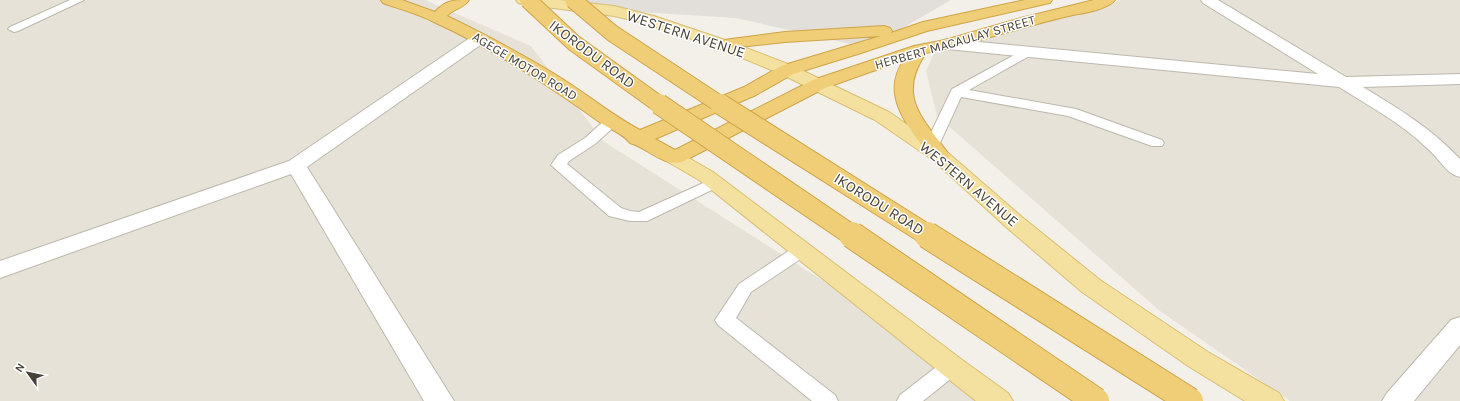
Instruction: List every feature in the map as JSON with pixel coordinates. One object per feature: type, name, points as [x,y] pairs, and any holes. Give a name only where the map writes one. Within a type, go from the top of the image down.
[{"type":"highway","name":"AGEGE MOTOR ROAD","points":[[388,0],[438,18],[480,38],[555,82],[610,122],[637,139],[675,158]]},
{"type":"highway","points":[[438,18],[446,8],[462,0]]},
{"type":"highway","name":"IKORODU ROAD","points":[[528,0],[574,42],[614,73],[1096,401]]},
{"type":"highway","name":"IKORODU ROAD","points":[[573,0],[612,33],[728,109],[1190,401]]},
{"type":"highway","name":"HERBERT MACAULAY STREET","points":[[637,139],[750,91],[786,70],[862,48],[923,27],[1045,0]]},
{"type":"highway","name":"HERBERT MACAULAY STREET","points":[[675,158],[819,84],[920,49],[947,44],[1026,21],[1089,7],[1108,0]]},
{"type":"highway","points":[[722,44],[785,37],[864,33],[923,27]]},
{"type":"highway","points":[[920,49],[906,71],[902,88],[906,104],[936,150]]},
{"type":"main road","name":"WESTERN AVENUE","points":[[523,0],[614,11],[648,19],[722,44],[786,70],[819,84],[882,116],[936,150],[1014,222],[1091,286],[1198,359],[1269,401]]},
{"type":"main road","points":[[675,158],[715,183],[998,401]]},
{"type":"street","points":[[1208,0],[1389,110],[1435,144],[1460,171]]},
{"type":"street","points":[[0,270],[296,166],[480,38]]},
{"type":"street","points":[[947,44],[1342,82],[1460,79]]},
{"type":"street","points":[[296,166],[439,401]]},
{"type":"street","points":[[1397,401],[1460,326]]},
{"type":"lane","points":[[14,29],[79,0]]},
{"type":"lane","points":[[936,150],[957,92],[1027,52]]},
{"type":"lane","points":[[957,92],[1072,112],[1157,143]]},
{"type":"lane","points":[[610,122],[590,141],[563,158],[559,165],[614,212],[641,217],[715,183]]},
{"type":"lane","points":[[802,250],[745,288],[725,320],[827,401]]},
{"type":"lane","points":[[908,401],[951,366]]},
{"type":"shaded area","points":[[0,0],[425,0],[531,46],[603,141],[1012,401],[0,401]]},
{"type":"shaded area","points":[[581,0],[951,0],[868,48],[736,18],[590,9]]},
{"type":"shaded area","points":[[1119,0],[1460,0],[1460,401],[1290,401],[1160,311],[937,116],[926,71],[935,51],[986,29],[1107,8]]}]
